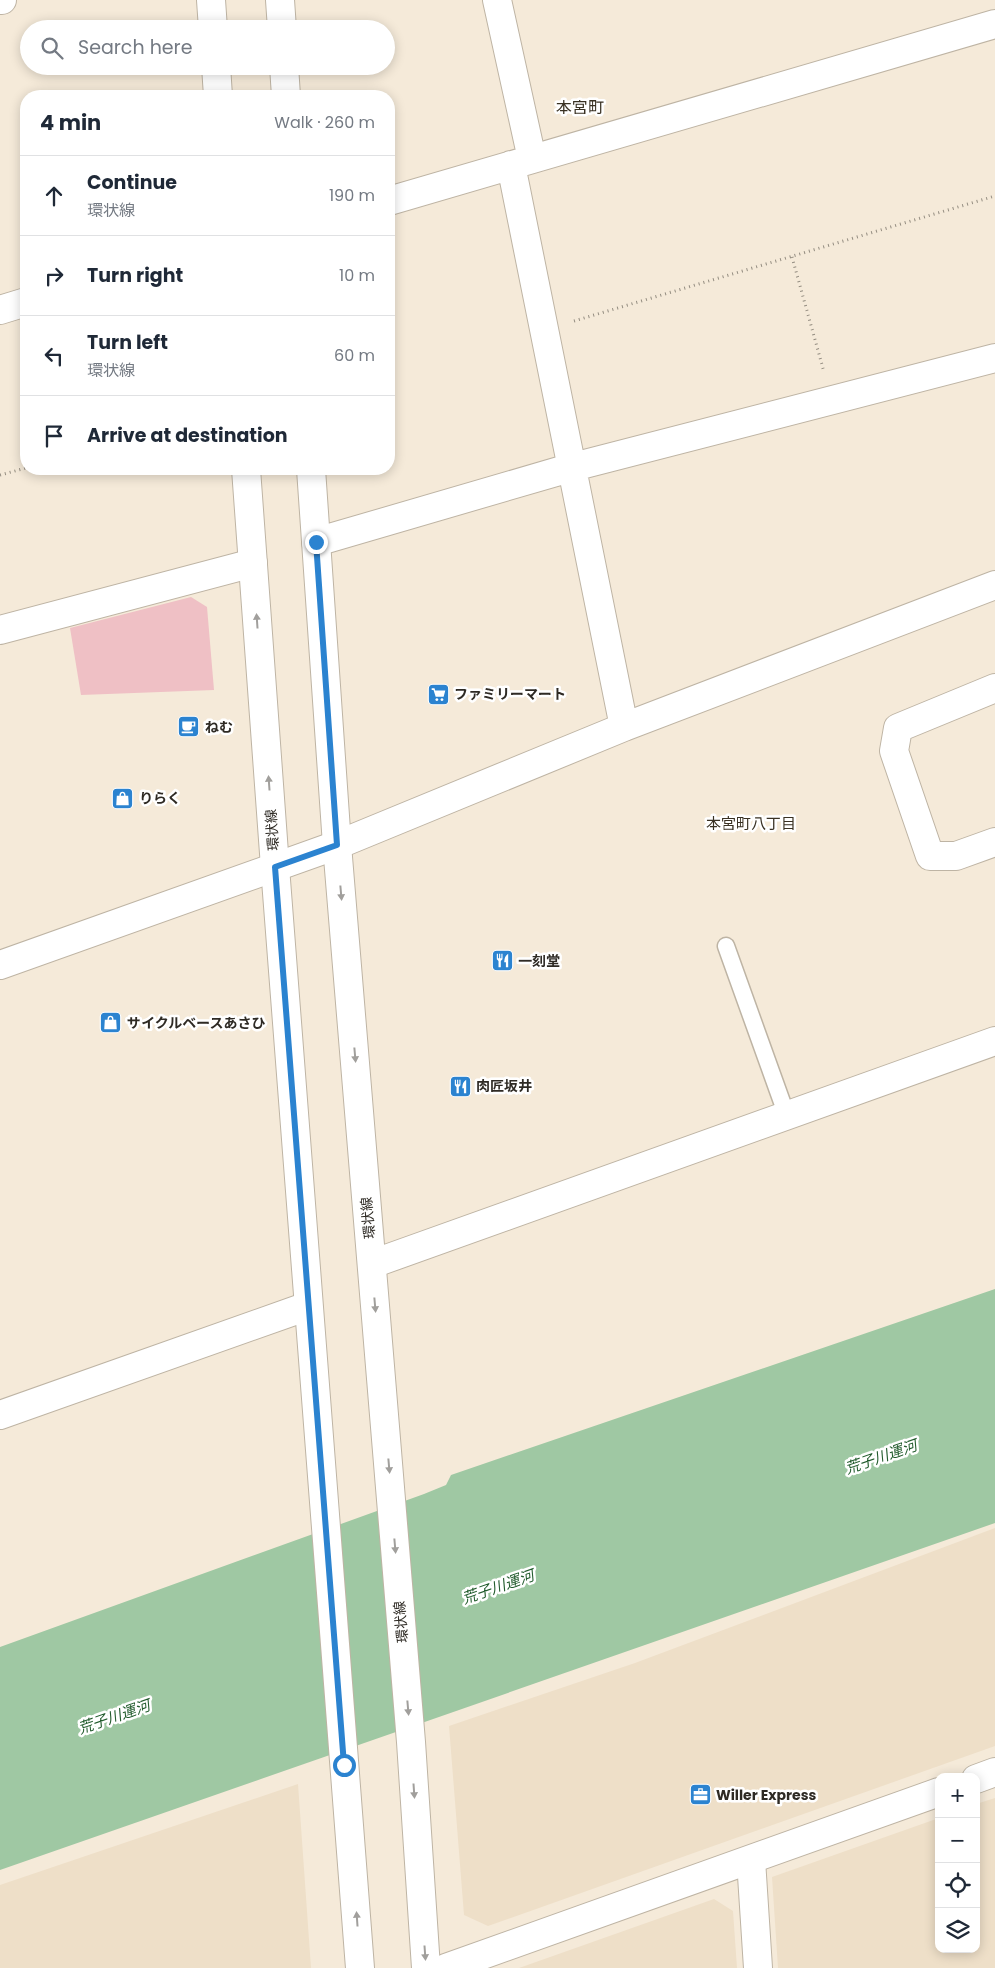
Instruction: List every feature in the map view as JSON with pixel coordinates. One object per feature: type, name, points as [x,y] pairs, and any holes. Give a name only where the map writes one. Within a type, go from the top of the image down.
[{"type":"street","points":[[211,0],[213,20]]},
{"type":"street","points":[[280,0],[281,20]]},
{"type":"street","points":[[497,0],[545,330],[624,727]]},
{"type":"street","points":[[395,199],[995,24]]},
{"type":"street","points":[[217,75],[218,90]]},
{"type":"street","points":[[285,75],[286,90]]},
{"type":"street","points":[[0,310],[20,304]]},
{"type":"street","points":[[316,542],[573,467],[995,358]]},
{"type":"street","name":"環状線","points":[[246,475],[308,1306],[360,1968]]},
{"type":"street","name":"環状線","points":[[312,475],[337,845],[411,1742],[426,1968]]},
{"type":"street","points":[[0,630],[252,563]]},
{"type":"street","points":[[0,965],[337,845],[624,727],[995,584]]},
{"type":"street","points":[[995,688],[898,728],[894,751],[930,856],[956,856],[995,842]]},
{"type":"street","points":[[372,1264],[995,1041]]},
{"type":"street","points":[[0,1414],[308,1306]]},
{"type":"street","points":[[980,1778],[995,1772]]},
{"type":"street","points":[[446,1968],[935,1793]]},
{"type":"street","points":[[751,1860],[758,1968]]},
{"type":"lane","points":[[726,946],[787,1116]]},
{"type":"path","points":[[545,330],[995,196]]},
{"type":"path","points":[[792,256],[832,400]]},
{"type":"path","points":[[0,475],[20,470]]},
{"type":"shaded area","points":[[191,597],[207,607],[214,690],[81,695],[70,628]]},
{"type":"shaded area","points":[[995,1528],[995,1746],[488,1926],[464,1915],[449,1726],[635,1663]]},
{"type":"shaded area","points":[[298,1784],[311,1968],[0,1968],[0,1885]]},
{"type":"shaded area","points":[[995,1798],[995,1968],[778,1968],[772,1877],[935,1819],[935,1953],[980,1953],[980,1803]]},
{"type":"shaded area","points":[[714,1899],[733,1911],[737,1968],[519,1968]]},
{"type":"water","name":"荒子川運河","points":[[995,1289],[995,1523],[0,1870],[0,1647],[424,1494],[446,1485],[451,1475]]},
{"type":"place","name":"ファミリーマート","points":[[438,694]]},
{"type":"place","name":"ねむ","points":[[189,727]]},
{"type":"place","name":"りらく","points":[[123,798]]},
{"type":"place","name":"一刻堂","points":[[502,961]]},
{"type":"place","name":"サイクルベースあさひ","points":[[111,1023]]},
{"type":"place","name":"肉匠坂井","points":[[460,1086]]},
{"type":"place","name":"Willer Express","points":[[700,1795]]},
{"type":"district","name":"本宮町","points":[[580,107]]},
{"type":"district","name":"本宮町八丁目","points":[[751,824]]},
{"type":"route","points":[[316,542],[337,845],[275,867],[344,1765]]}]
